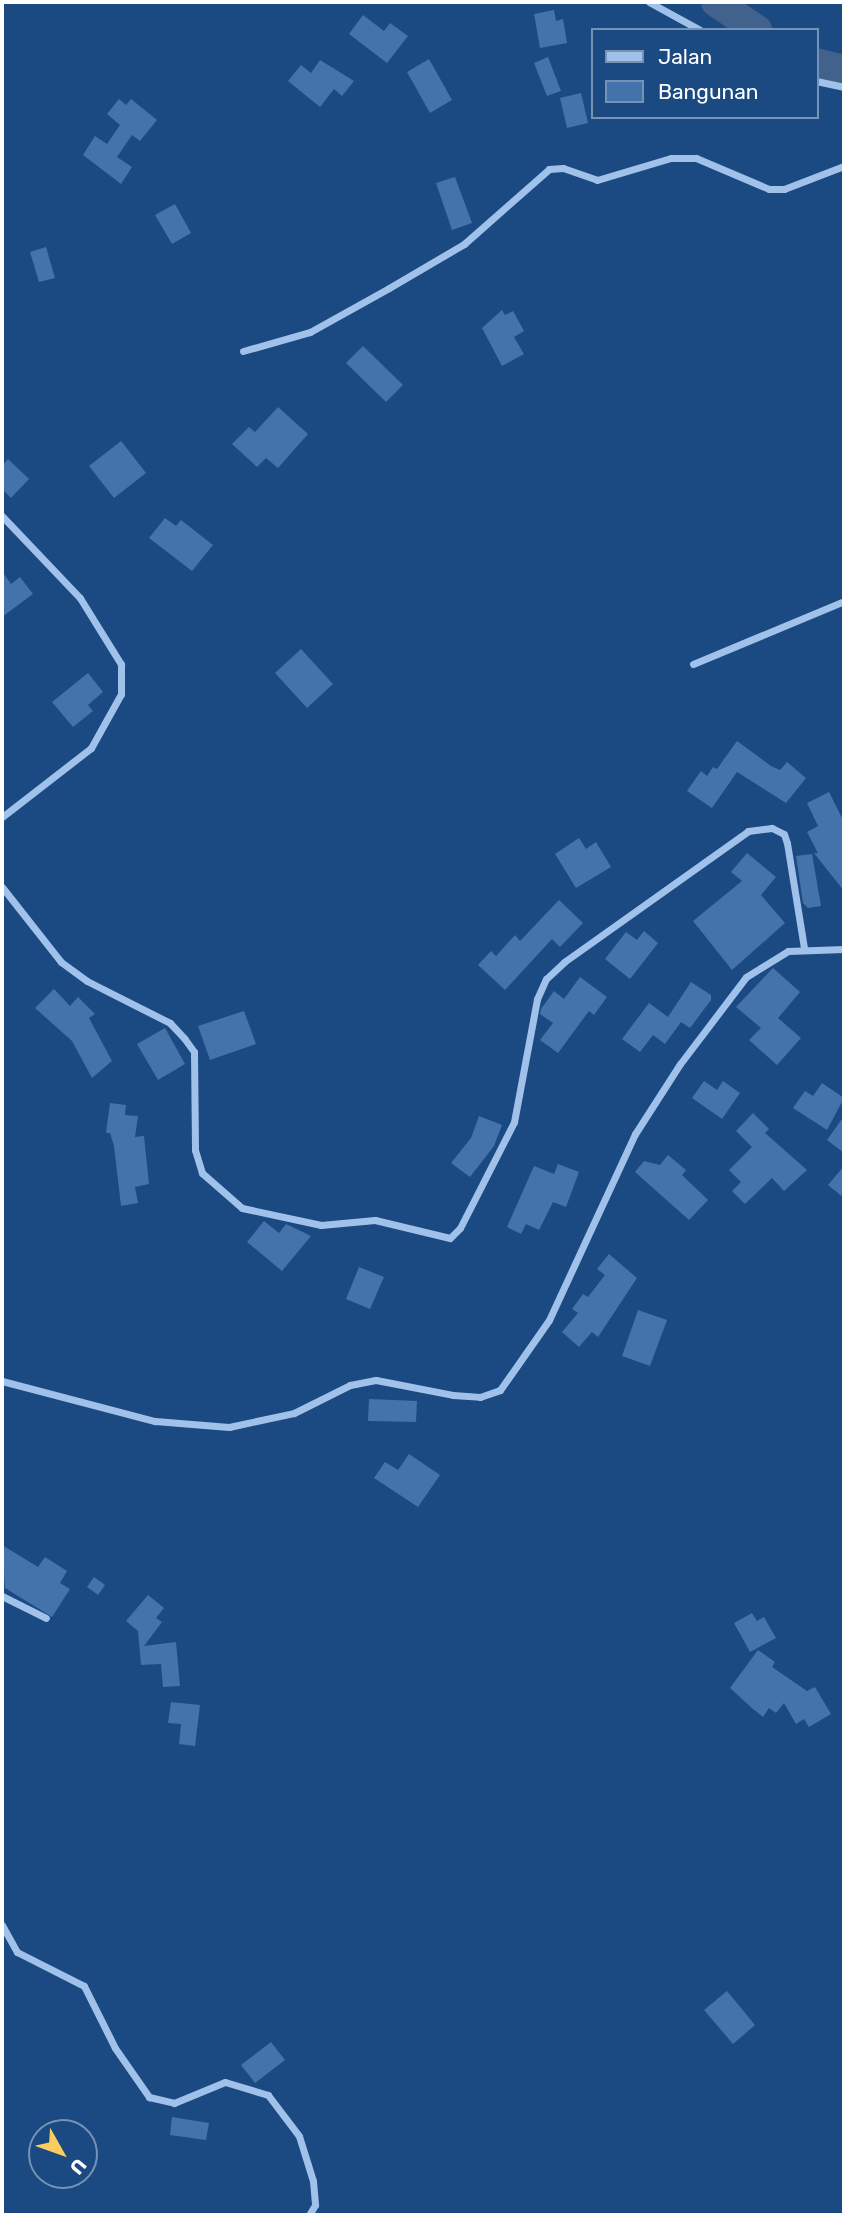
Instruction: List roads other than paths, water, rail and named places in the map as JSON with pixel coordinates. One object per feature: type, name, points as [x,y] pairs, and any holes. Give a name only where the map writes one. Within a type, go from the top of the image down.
[{"type":"street","points":[[649,2],[696,28]]},
{"type":"street","points":[[818,81],[844,87]]},
{"type":"street","points":[[243,351],[310,332],[464,244],[549,169],[563,168],[597,180],[671,159],[696,158],[769,189],[784,189],[844,166]]},
{"type":"street","points":[[2,516],[80,598],[121,664],[121,694],[91,748],[2,817]]},
{"type":"street","points":[[693,664],[844,601]]},
{"type":"street","points":[[2,887],[61,962],[87,981],[170,1023],[184,1038],[194,1052],[195,1150],[202,1172],[242,1208],[321,1225],[375,1220],[450,1237],[460,1228],[514,1122],[537,999],[546,979],[564,962],[748,831],[772,828],[784,834],[787,843],[804,948]]},
{"type":"street","points":[[2,1381],[155,1421],[229,1427],[294,1413],[349,1385],[376,1380],[453,1395],[480,1396],[500,1390],[549,1320],[635,1134],[680,1064],[746,977],[788,951],[804,948],[844,949]]},
{"type":"street","points":[[2,1596],[46,1618]]},
{"type":"street","points":[[2,1925],[17,1952],[84,1986],[115,2048],[149,2097],[174,2103],[225,2082],[268,2095],[299,2136],[313,2181],[315,2205],[309,2215]]},
{"type":"waterway","points":[[716,2],[754,28]]},
{"type":"waterway","points":[[818,64],[844,70]]}]
